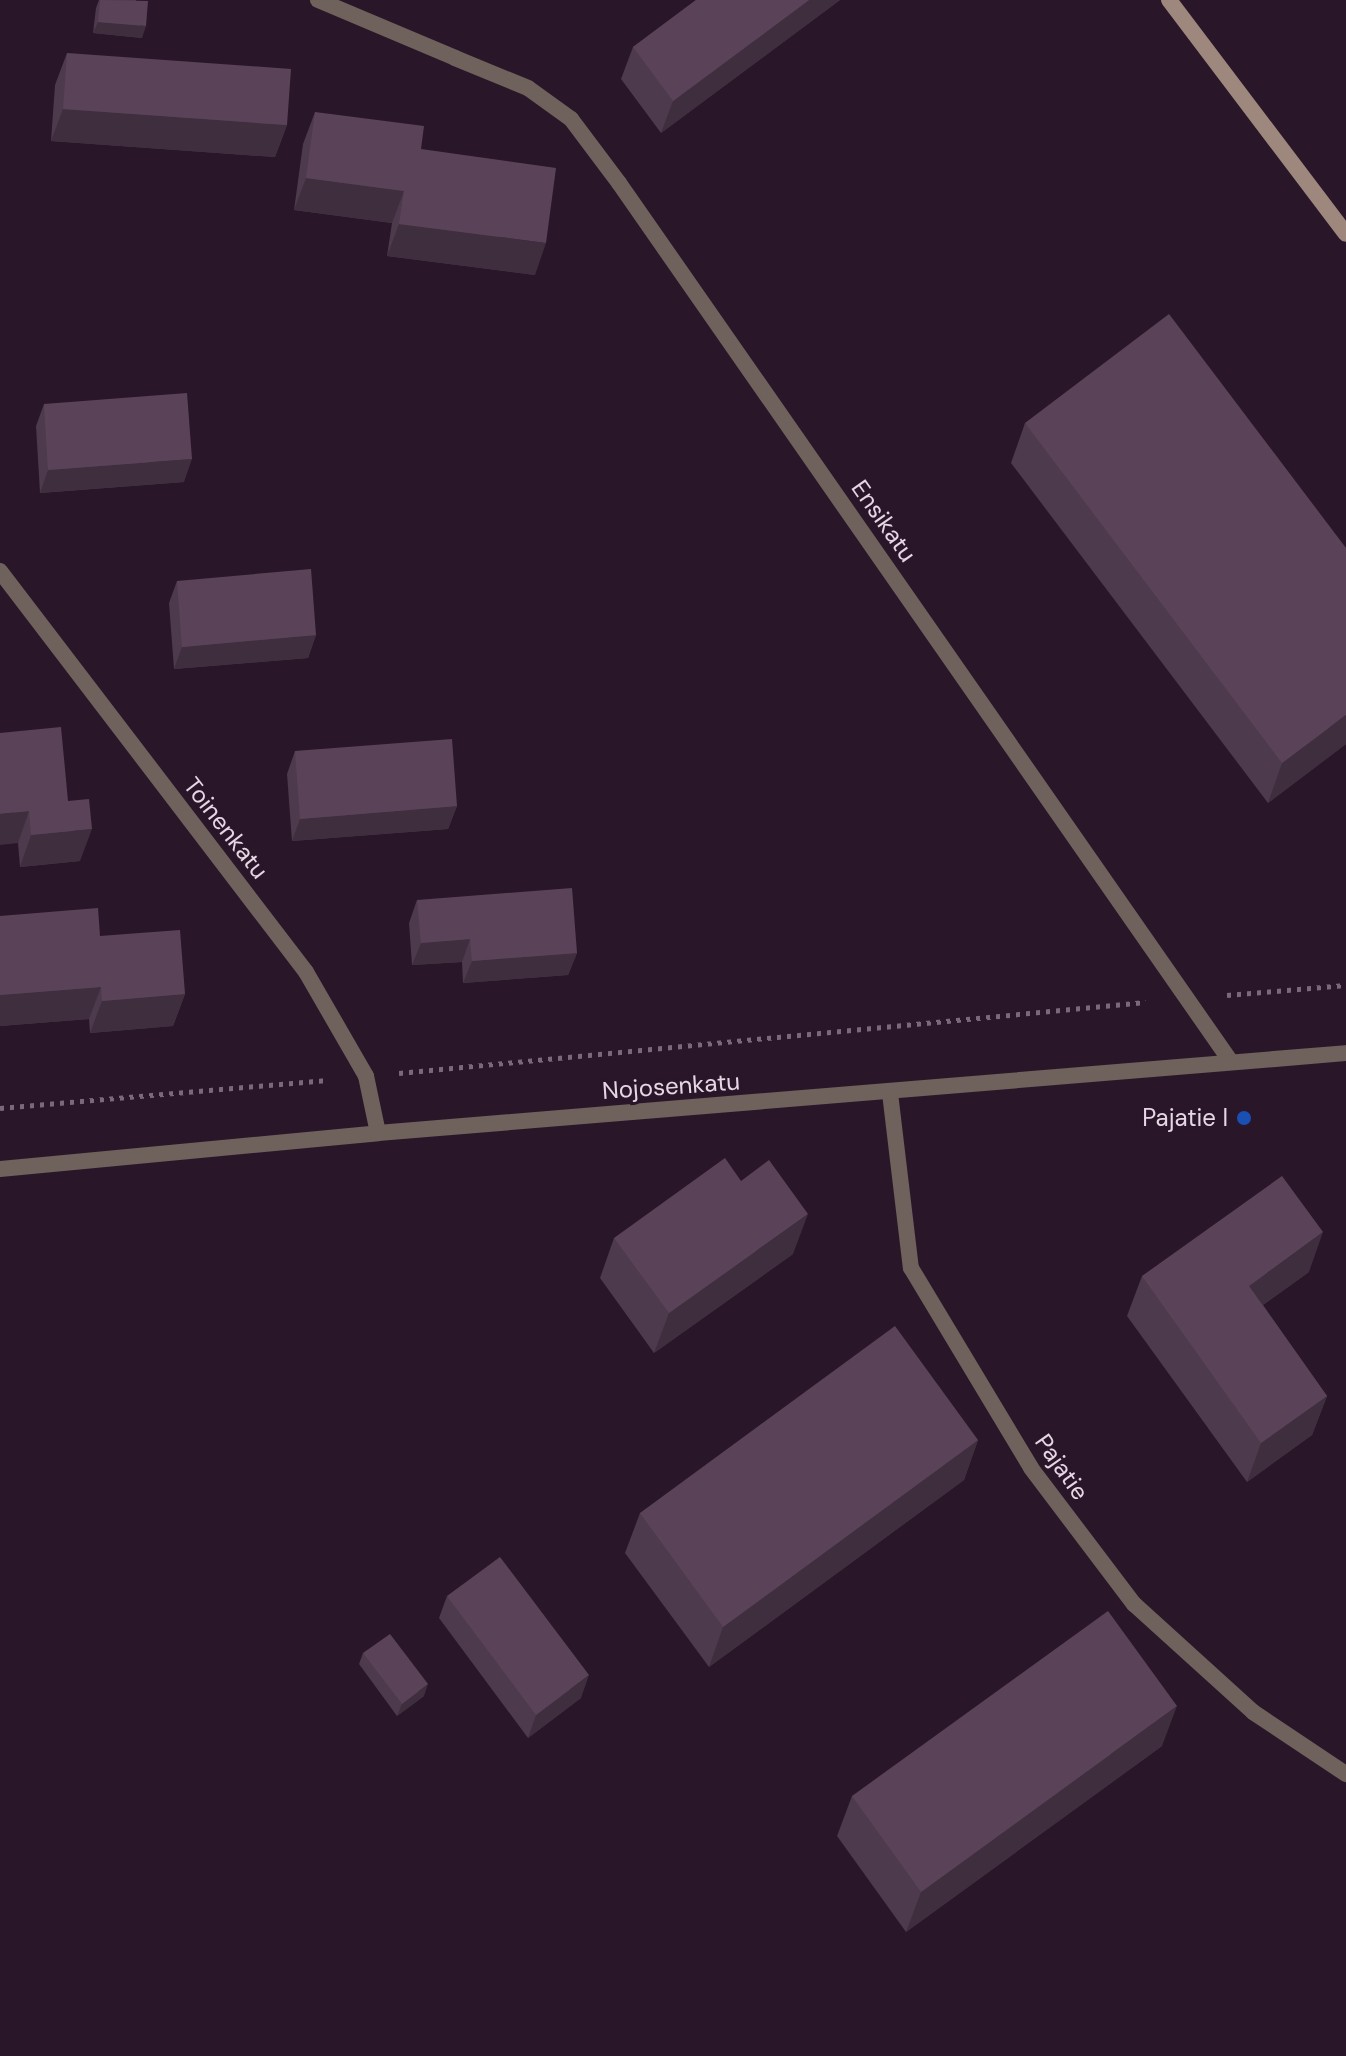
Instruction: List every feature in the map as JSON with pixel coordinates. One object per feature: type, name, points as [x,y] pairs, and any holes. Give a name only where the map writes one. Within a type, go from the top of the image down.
[{"type":"main road","points":[[1169,0],[1346,234]]},
{"type":"street","name":"Ensikatu","points":[[318,0],[528,88],[571,119],[1231,1062]]},
{"type":"street","name":"Toinenkatu","points":[[0,571],[306,972],[366,1076],[378,1133]]},
{"type":"street","name":"Nojosenkatu","points":[[0,1169],[378,1133],[1346,1053]]},
{"type":"street","name":"Pajatie","points":[[890,1093],[911,1268],[1031,1468],[1134,1604],[1253,1712],[1346,1774]]},
{"type":"path","points":[[0,1108],[1346,985]]},
{"type":"building","points":[[100,0],[148,1],[146,26],[98,22]]},
{"type":"building","points":[[696,0],[809,0],[673,101],[633,47]]},
{"type":"building","points":[[67,53],[291,69],[287,125],[63,109]]},
{"type":"building","points":[[315,112],[424,126],[421,149],[556,168],[546,243],[399,224],[404,191],[306,178]]},
{"type":"building","points":[[1169,314],[1346,548],[1346,715],[1282,763],[1025,423]]},
{"type":"building","points":[[187,393],[192,459],[48,470],[44,404]]},
{"type":"building","points":[[311,569],[316,635],[182,647],[177,581]]},
{"type":"building","points":[[61,727],[68,801],[89,799],[92,829],[31,835],[29,811],[0,814],[0,733]]},
{"type":"building","points":[[452,739],[457,806],[300,819],[295,751]]},
{"type":"building","points":[[572,888],[577,953],[472,961],[470,939],[421,943],[417,900]]},
{"type":"building","points":[[98,908],[100,936],[180,930],[185,994],[102,1001],[101,987],[0,995],[0,916]]},
{"type":"building","points":[[725,1158],[741,1181],[769,1160],[808,1214],[669,1313],[614,1238]]},
{"type":"building","points":[[1282,1176],[1323,1232],[1249,1286],[1327,1396],[1261,1443],[1142,1276]]},
{"type":"building","points":[[895,1326],[978,1440],[723,1627],[640,1513]]},
{"type":"building","points":[[500,1557],[589,1675],[536,1715],[447,1596]]},
{"type":"building","points":[[1108,1611],[1177,1706],[921,1892],[852,1796]]},
{"type":"building","points":[[390,1634],[428,1684],[402,1704],[363,1653]]},
{"type":"place","name":"Pajatie I","points":[[1244,1118]]}]
